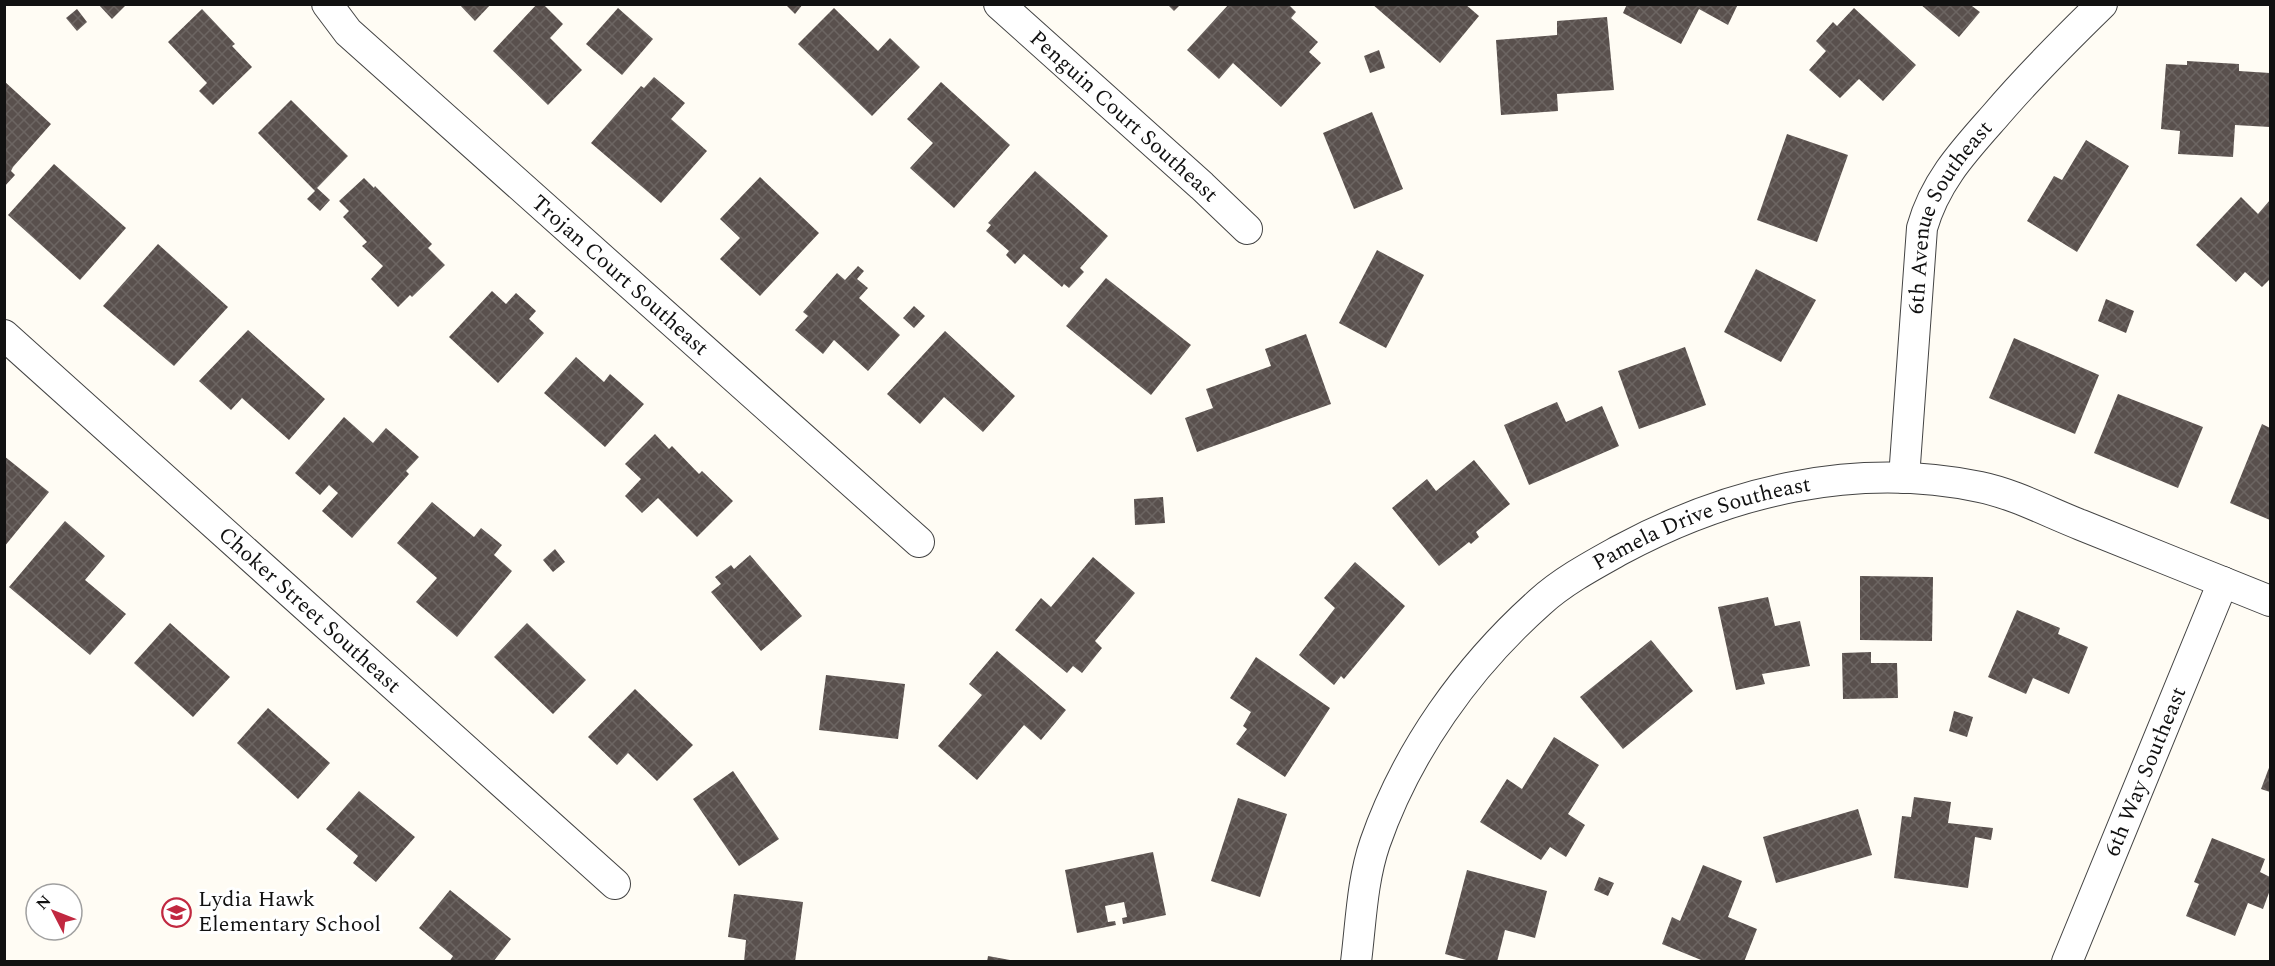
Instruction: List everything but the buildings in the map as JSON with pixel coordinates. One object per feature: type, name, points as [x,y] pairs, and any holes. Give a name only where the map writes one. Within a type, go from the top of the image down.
[{"type":"street","name":"Trojan Court Southeast","points":[[327,4],[348,32],[919,542]]},
{"type":"street","name":"Penguin Court Southeast","points":[[999,4],[1202,186],[1246,229]]},
{"type":"street","name":"6th Avenue Southeast","points":[[1904,478],[1923,228],[1929,204],[1949,168],[2038,65],[2102,4]]},
{"type":"street","name":"Choker Street Southeast","points":[[4,335],[615,884]]},
{"type":"street","name":"Pamela Drive Southeast","points":[[1356,962],[1365,886],[1375,844],[1402,779],[1431,729],[1485,656],[1541,600],[1596,563],[1644,537],[1696,514],[1749,495],[1823,480],[1904,478],[1981,487],[2271,601]]},
{"type":"street","name":"6th Way Southeast","points":[[2067,962],[2223,582]]},
{"type":"place","name":"Lydia Hawk Elementary School","points":[[177,912]]}]
